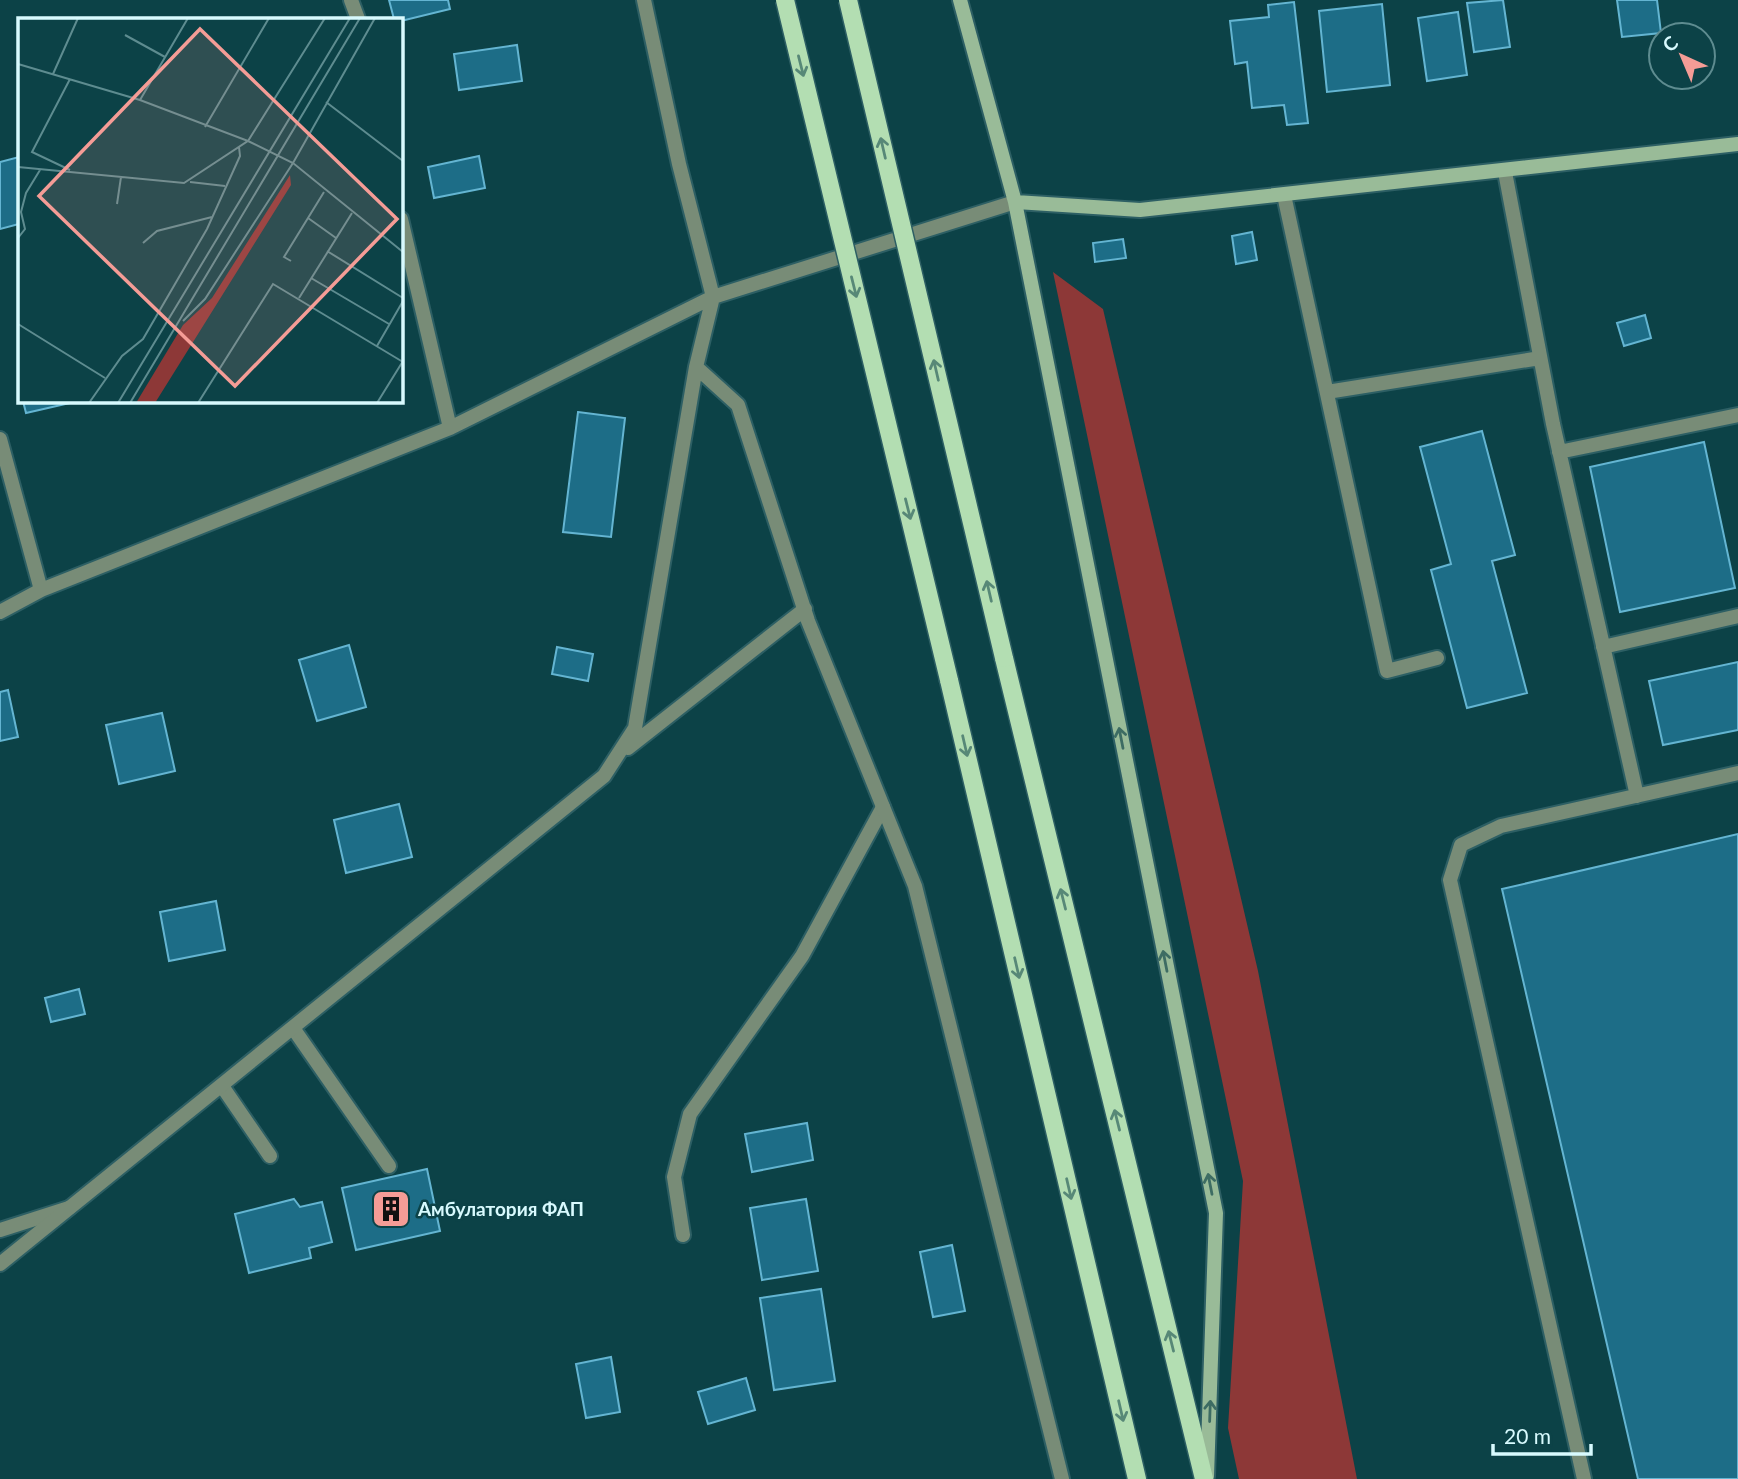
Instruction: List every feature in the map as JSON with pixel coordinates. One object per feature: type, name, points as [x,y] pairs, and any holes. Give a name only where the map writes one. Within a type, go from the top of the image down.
[{"type":"main road","points":[[785,0],[949,680],[1136,1479]]},
{"type":"main road","points":[[848,0],[1004,657],[1205,1479]]},
{"type":"main road","points":[[960,0],[1015,202],[1216,1213],[1205,1479]]},
{"type":"main road","points":[[1015,202],[1140,210],[1505,172],[1738,144]]},
{"type":"street","points":[[351,0],[358,18]]},
{"type":"street","points":[[0,1264],[604,776],[635,728],[696,367],[713,297],[679,164],[644,0]]},
{"type":"street","points":[[1505,172],[1559,452],[1636,796]]},
{"type":"street","points":[[1284,195],[1387,671],[1437,658]]},
{"type":"street","points":[[0,612],[41,590],[450,428],[713,297],[1015,202]]},
{"type":"street","points":[[402,223],[450,428]]},
{"type":"street","points":[[1327,393],[1540,358]]},
{"type":"street","points":[[696,367],[738,405],[805,609],[915,886],[1062,1479]]},
{"type":"street","points":[[1559,452],[1738,415]]},
{"type":"street","points":[[0,439],[41,590]]},
{"type":"street","points":[[621,753],[805,609]]},
{"type":"street","points":[[1603,647],[1738,616]]},
{"type":"street","points":[[1584,1479],[1450,880],[1461,845],[1501,826],[1738,773]]},
{"type":"street","points":[[683,1235],[674,1177],[690,1114],[802,956],[883,807]]},
{"type":"street","points":[[293,1028],[389,1166]]},
{"type":"street","points":[[222,1086],[270,1156]]},
{"type":"street","points":[[0,1230],[70,1207]]},
{"type":"shaded area","points":[[1053,272],[1103,309],[1258,971],[1357,1479],[1239,1479],[1228,1428],[1243,1181]]},
{"type":"building","points":[[389,0],[448,0],[450,9],[402,21],[402,18],[394,18]]},
{"type":"building","points":[[1503,0],[1510,47],[1474,52],[1467,3]]},
{"type":"building","points":[[1617,0],[1657,0],[1660,21],[1647,21],[1647,34],[1622,37]]},
{"type":"building","points":[[1294,2],[1308,123],[1287,125],[1284,105],[1252,108],[1247,62],[1235,64],[1230,21],[1269,17],[1268,5]]},
{"type":"building","points":[[1382,4],[1390,85],[1327,92],[1319,11]]},
{"type":"building","points":[[1458,12],[1467,75],[1427,81],[1418,18]]},
{"type":"building","points":[[517,45],[522,81],[459,90],[454,54]]},
{"type":"building","points":[[479,156],[485,188],[434,198],[428,167]]},
{"type":"building","points":[[18,157],[18,224],[0,229],[0,162]]},
{"type":"building","points":[[1252,232],[1257,260],[1236,264],[1232,236]]},
{"type":"building","points":[[1123,239],[1126,258],[1095,262],[1093,243]]},
{"type":"building","points":[[1645,315],[1651,338],[1624,346],[1617,323]]},
{"type":"building","points":[[23,402],[70,402],[70,403],[26,413]]},
{"type":"building","points":[[578,412],[625,418],[611,537],[563,532]]},
{"type":"building","points":[[1482,431],[1515,555],[1492,561],[1527,693],[1467,708],[1431,570],[1451,564],[1420,447]]},
{"type":"building","points":[[1704,442],[1735,588],[1620,612],[1590,467]]},
{"type":"building","points":[[349,645],[366,707],[317,721],[299,660]]},
{"type":"building","points":[[557,647],[593,654],[588,681],[552,674]]},
{"type":"building","points":[[1738,662],[1738,730],[1663,745],[1649,681]]},
{"type":"building","points":[[8,690],[18,737],[0,741],[0,692]]},
{"type":"building","points":[[162,713],[175,771],[119,784],[106,725]]},
{"type":"building","points":[[399,804],[412,857],[346,873],[334,820]]},
{"type":"building","points":[[1738,834],[1738,1479],[1638,1479],[1502,889]]},
{"type":"building","points":[[216,901],[225,950],[169,961],[160,912]]},
{"type":"building","points":[[79,989],[85,1014],[51,1022],[45,998]]},
{"type":"building","points":[[807,1123],[813,1160],[752,1172],[745,1134]]},
{"type":"building","name":"Амбулатория ФАП","points":[[427,1169],[440,1231],[356,1250],[342,1188]]},
{"type":"building","points":[[294,1199],[300,1207],[322,1202],[332,1242],[309,1248],[311,1258],[249,1273],[235,1214]]},
{"type":"building","points":[[806,1199],[818,1271],[762,1280],[750,1208]]},
{"type":"building","points":[[952,1245],[965,1311],[933,1317],[920,1252]]},
{"type":"building","points":[[821,1289],[835,1381],[774,1390],[760,1298]]},
{"type":"building","points":[[611,1357],[620,1412],[586,1418],[576,1364]]},
{"type":"building","points":[[746,1378],[755,1410],[708,1424],[698,1392]]},
{"type":"place","name":"Амбулатория ФАП","points":[[391,1209]]}]
